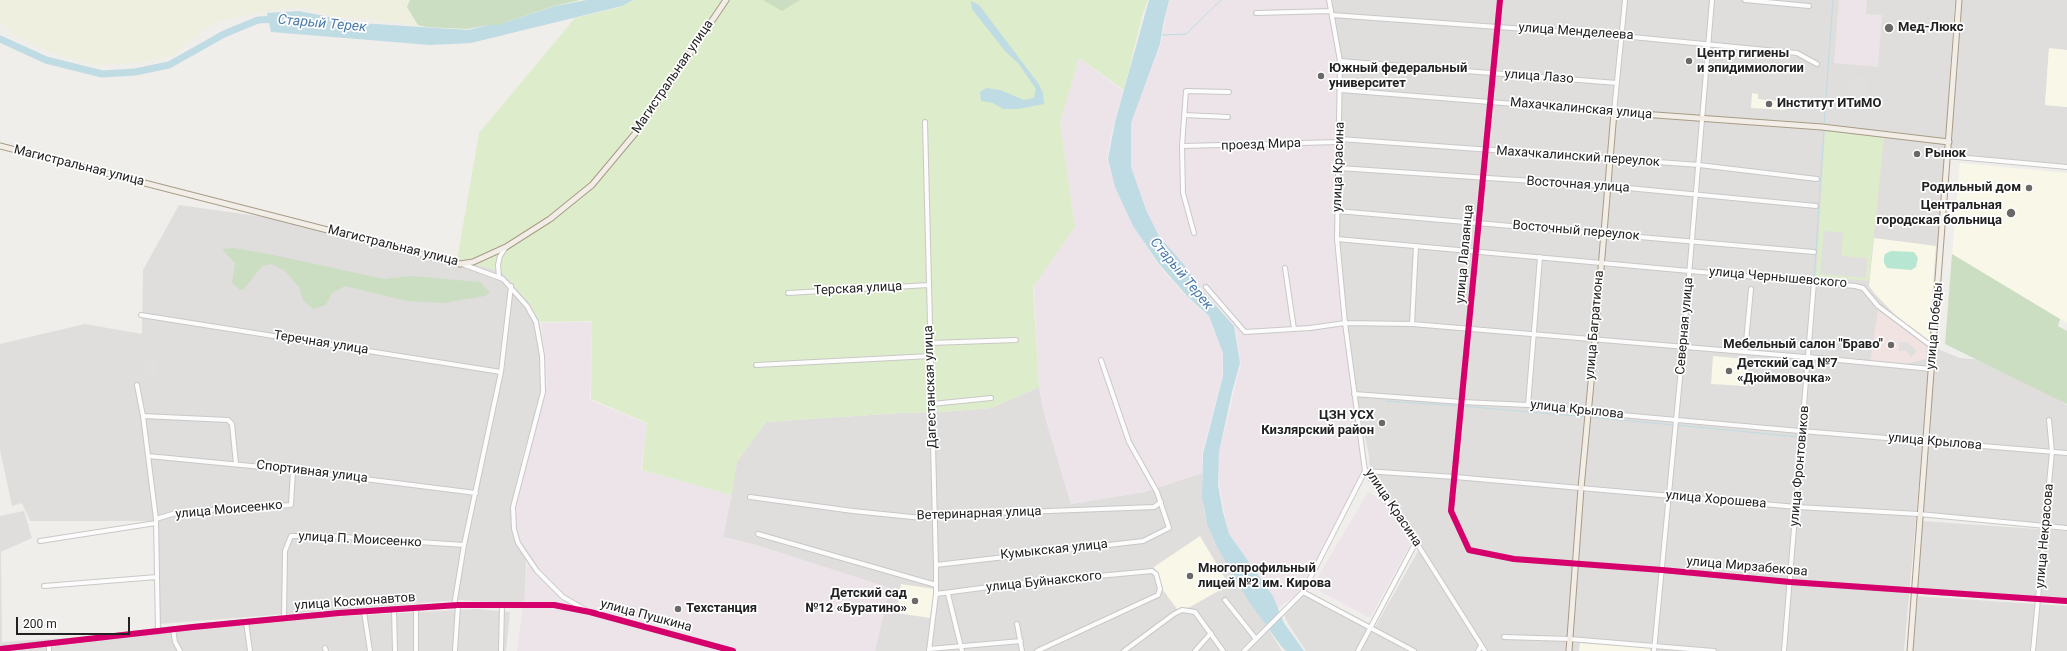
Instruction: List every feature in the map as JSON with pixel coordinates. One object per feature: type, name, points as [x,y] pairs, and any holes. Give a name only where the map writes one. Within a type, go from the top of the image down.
[{"type":"main road","name":"Магистральная улица","points":[[0,146],[460,264],[474,262],[506,247],[550,219],[592,185],[638,130],[726,0]]},
{"type":"main road","name":"улица Победы","points":[[1925,442],[1958,0]]},
{"type":"main road","name":"Махачкалинская улица","points":[[1614,112],[1825,127],[1948,142]]},
{"type":"main road","name":"улица Багратиона","points":[[1569,651],[1581,488],[1614,112]]},
{"type":"main road","name":"улица Победы","points":[[1909,651],[1933,348]]},
{"type":"street","name":"улица Красина","points":[[1329,0],[1340,61],[1341,90],[1337,239],[1345,323],[1365,471],[1416,542],[1485,651]]},
{"type":"street","name":"улица Лалаянца","points":[[1451,511],[1500,0]]},
{"type":"street","name":"улица Багратиона","points":[[1614,112],[1625,0]]},
{"type":"street","name":"Северная улица","points":[[1654,651],[1668,495],[1677,419],[1712,0]]},
{"type":"street","points":[[1745,0],[1810,6]]},
{"type":"street","points":[[1256,13],[1331,13]]},
{"type":"street","name":"улица Менделеева","points":[[1331,13],[1622,36],[1797,53],[1817,64]]},
{"type":"street","name":"улица Лазо","points":[[1340,61],[1617,83]]},
{"type":"street","name":"Махачкалинская улица","points":[[1341,90],[1614,112]]},
{"type":"street","points":[[1194,233],[1183,193],[1182,146],[1186,91],[1229,92]]},
{"type":"street","points":[[1184,115],[1228,117]]},
{"type":"street","name":"Дагестанская улица","points":[[925,122],[936,565],[936,594],[929,650]]},
{"type":"street","name":"проезд Мира","points":[[1182,146],[1340,141]]},
{"type":"street","name":"Махачкалинский переулок","points":[[1340,141],[1699,166],[1817,179]]},
{"type":"street","points":[[1947,156],[2067,167]]},
{"type":"street","name":"Восточная улица","points":[[1339,168],[1607,186],[1816,206]]},
{"type":"street","name":"Восточный переулок","points":[[1337,211],[1814,252]]},
{"type":"street","name":"улица Чернышевского","points":[[1337,239],[1855,286],[1862,288],[1878,306],[1933,348]]},
{"type":"street","points":[[1412,324],[1416,246]]},
{"type":"street","points":[[499,277],[498,265],[500,256],[506,247]]},
{"type":"street","points":[[1528,405],[1540,257]]},
{"type":"street","name":"улица Пушкина","points":[[460,264],[499,277],[511,286],[527,306],[536,322],[542,356],[544,380],[543,392],[513,507],[514,529],[518,543],[537,570],[563,597],[590,612]]},
{"type":"street","points":[[1286,268],[1294,329]]},
{"type":"street","name":"улица Фронтовиков","points":[[1784,651],[1797,508],[1807,357],[1814,282]]},
{"type":"street","name":"Терская улица","points":[[788,293],[929,285]]},
{"type":"street","points":[[455,651],[456,606],[464,546],[501,372],[511,286]]},
{"type":"street","points":[[1206,287],[1245,332],[1294,329],[1345,323],[1412,324],[1595,341],[1807,357],[1931,369]]},
{"type":"street","points":[[1745,352],[1751,288]]},
{"type":"street","name":"Теречная улица","points":[[140,315],[501,372]]},
{"type":"street","points":[[930,343],[1016,340]]},
{"type":"street","points":[[756,365],[930,356]]},
{"type":"street","points":[[1101,360],[1129,442],[1148,473],[1161,502]]},
{"type":"street","points":[[137,385],[143,416],[156,521],[158,632]]},
{"type":"street","name":"улица Крылова","points":[[1354,394],[1528,405],[1588,412],[2067,453]]},
{"type":"street","points":[[932,404],[990,398]]},
{"type":"street","points":[[143,416],[228,420],[232,424],[236,464]]},
{"type":"street","name":"улица Некрасова","points":[[2034,651],[2052,452],[2049,420]]},
{"type":"street","name":"Спортивная улица","points":[[148,456],[293,470],[476,493]]},
{"type":"street","name":"улица Моисеенко","points":[[156,521],[179,512],[291,505],[293,470]]},
{"type":"street","points":[[1244,651],[1303,592],[1365,471]]},
{"type":"street","name":"улица Хорошева","points":[[1365,471],[1668,495],[1797,508],[1920,514],[2067,528]]},
{"type":"street","name":"Ветеринарная улица","points":[[750,496],[853,511],[922,518],[1154,506],[1161,502]]},
{"type":"street","name":"Кумыкская улица","points":[[936,565],[1007,555],[1084,548],[1143,540],[1170,528],[1161,502]]},
{"type":"street","name":"улица Мирзабекова","points":[[1451,511],[1469,550],[1514,559],[1662,570],[1790,582],[2067,601]]},
{"type":"street","points":[[40,541],[156,521]]},
{"type":"street","points":[[758,534],[936,585]]},
{"type":"street","name":"улица П. Моисеенко","points":[[284,618],[285,551],[291,536],[329,536],[464,546]]},
{"type":"street","points":[[1358,651],[1416,542]]},
{"type":"street","name":"улица Буйнакского","points":[[936,594],[948,594],[1012,584],[1152,571],[1156,574],[1160,589],[1158,595],[1038,651]]},
{"type":"street","points":[[44,586],[157,577]]},
{"type":"street","points":[[1303,592],[1414,651]]},
{"type":"street","points":[[948,594],[961,649]]},
{"type":"street","points":[[1225,600],[1256,639]]},
{"type":"street","points":[[501,651],[502,605]]},
{"type":"street","name":"улица Пушкина","points":[[554,605],[590,612],[733,651]]},
{"type":"street","name":"улица Космонавтов","points":[[0,649],[284,618],[394,609],[456,606],[554,605]]},
{"type":"street","points":[[416,608],[416,651]]},
{"type":"street","points":[[394,609],[395,651]]},
{"type":"street","points":[[1124,651],[1174,614],[1182,610],[1195,612],[1223,651]]},
{"type":"street","points":[[364,612],[370,651]]},
{"type":"street","points":[[246,622],[250,651]]},
{"type":"street","points":[[1017,624],[1022,651]]},
{"type":"street","points":[[173,630],[175,642],[180,651]]},
{"type":"street","points":[[1195,651],[1211,633]]},
{"type":"street","points":[[1504,637],[1570,639],[1714,651]]},
{"type":"street","points":[[929,650],[961,649],[1021,641]]},
{"type":"street","points":[[49,643],[49,651]]},
{"type":"street","points":[[1478,651],[1481,646]]},
{"type":"shaded area","points":[[1169,0],[1328,0],[1340,68],[1335,235],[1364,468],[1300,592],[1278,608],[1273,596],[1228,533],[1219,482],[1219,453],[1241,363],[1235,326],[1201,288],[1160,236],[1146,212],[1135,184],[1131,165],[1131,122],[1161,44]]},
{"type":"shaded area","points":[[1328,0],[1955,0],[1932,340],[1904,651],[1306,651],[1288,624],[1282,610],[1304,593],[1375,627],[1422,544],[1370,472],[1369,456],[1347,352],[1333,235]]},
{"type":"shaded area","points":[[1839,0],[1867,0],[1866,14],[1882,15],[1878,67],[1834,63]]},
{"type":"shaded area","points":[[1961,0],[2067,0],[2067,50],[2049,49],[2045,105],[2067,107],[2067,166],[1950,154]]},
{"type":"shaded area","points":[[2049,48],[2067,50],[2067,107],[2045,105]]},
{"type":"shaded area","points":[[1079,58],[1123,91],[1112,130],[1107,159],[1115,187],[1135,229],[1159,266],[1184,294],[1209,317],[1223,353],[1222,377],[1202,454],[1202,473],[1144,492],[1071,504],[1044,413],[1039,387],[1034,285],[1075,227],[1060,123]]},
{"type":"shaded area","points":[[1850,76],[1868,78],[1866,98],[1847,96]]},
{"type":"shaded area","name":"Институт ИТиМО","points":[[1752,93],[1758,94],[1758,99],[1779,101],[1780,96],[1786,96],[1785,110],[1751,108]]},
{"type":"shaded area","name":"Центральная городская больница","points":[[1960,163],[2067,173],[2067,323],[1952,254]]},
{"type":"shaded area","points":[[179,205],[315,224],[501,271],[529,302],[539,320],[545,354],[546,393],[515,488],[515,514],[518,539],[526,556],[525,604],[459,600],[160,624],[155,521],[30,521],[22,503],[12,506],[0,450],[0,344],[85,324],[142,334],[143,270]]},
{"type":"shaded area","points":[[1824,231],[1843,233],[1841,256],[1867,258],[1866,278],[1820,274]]},
{"type":"shaded area","points":[[1874,238],[1936,246],[1929,341],[1902,322],[1869,286]]},
{"type":"shaded area","points":[[1878,310],[1927,343],[1926,359],[1897,366],[1870,363]]},
{"type":"shaded area","points":[[592,322],[590,400],[647,424],[641,470],[732,495],[723,537],[756,545],[890,588],[875,651],[517,651],[528,555],[517,535],[515,497],[523,453],[547,383],[541,323]]},
{"type":"shaded area","points":[[1899,342],[1907,342],[1917,351],[1911,357],[1906,351],[1899,351]]},
{"type":"shaded area","points":[[1935,348],[1960,358],[1985,360],[2038,385],[2067,405],[2067,528],[1920,516],[1925,441],[1946,444],[1928,439]]},
{"type":"shaded area","name":"Детский сад №7 «Дюймовочка»","points":[[1713,356],[1746,359],[1744,386],[1711,384]]},
{"type":"shaded area","points":[[156,360],[158,375],[146,376],[144,362]]},
{"type":"shaded area","points":[[1039,387],[1044,413],[1071,504],[1144,492],[1202,473],[1204,510],[1207,524],[1217,547],[1282,651],[875,651],[889,588],[756,545],[723,537],[737,462],[766,422],[991,408]]},
{"type":"shaded area","points":[[1368,492],[1388,503],[1411,543],[1370,618],[1312,587]]},
{"type":"shaded area","points":[[24,511],[32,538],[1,552],[2,642],[158,632],[289,619],[477,609],[510,612],[506,651],[0,651],[0,516]]},
{"type":"shaded area","points":[[1922,521],[2067,531],[2067,600],[1917,588]]},
{"type":"shaded area","name":"Многопрофильный лицей №2 им. Кирова","points":[[1200,536],[1229,585],[1190,607],[1177,609],[1163,590],[1154,567]]},
{"type":"shaded area","name":"Детский сад №12 «Буратино»","points":[[901,584],[934,589],[930,618],[897,613]]},
{"type":"shaded area","points":[[1915,596],[2067,606],[2067,651],[1911,651]]},
{"type":"shaded area","points":[[1580,643],[1650,648],[1650,651],[1579,651]]},
{"type":"green space","points":[[0,0],[589,0],[554,6],[498,25],[488,25],[467,29],[427,27],[368,19],[335,17],[302,7],[270,11],[223,20],[208,26],[173,56],[143,62],[96,65],[47,51],[14,35],[0,22]]},
{"type":"green space","points":[[410,0],[580,0],[554,6],[498,25],[488,25],[467,29],[427,27],[418,25],[407,7]]},
{"type":"green space","points":[[634,0],[1148,0],[1142,16],[1124,90],[1079,58],[1060,123],[1075,227],[1033,287],[1039,387],[991,408],[766,422],[737,462],[732,495],[642,470],[647,423],[591,399],[592,321],[540,322],[529,302],[501,271],[457,260],[479,133],[575,18],[620,7]]},
{"type":"green space","points":[[763,0],[800,0],[782,11]]},
{"type":"green space","points":[[1825,131],[1884,138],[1869,281],[1816,276]]},
{"type":"green space","points":[[234,248],[269,254],[384,279],[411,276],[480,282],[490,292],[485,296],[444,303],[407,301],[345,286],[332,293],[326,305],[313,309],[303,300],[299,287],[285,271],[271,264],[262,266],[244,289],[240,290],[232,283],[235,263],[222,249]]},
{"type":"green space","points":[[1891,251],[1914,252],[1918,258],[1916,267],[1911,270],[1887,268],[1884,263],[1884,258],[1885,254]]},
{"type":"green space","points":[[1952,254],[2060,319],[2058,326],[2067,331],[2067,404],[1945,344]]},
{"type":"water","points":[[587,0],[633,0],[622,6],[471,43],[430,45],[271,32],[267,13],[299,11],[360,23],[468,30],[488,25],[498,25],[555,6]]},
{"type":"water","points":[[1149,0],[1169,0],[1160,44],[1131,123],[1131,167],[1146,210],[1159,236],[1186,267],[1201,289],[1234,326],[1240,363],[1219,452],[1218,485],[1223,512],[1229,534],[1273,596],[1284,623],[1304,651],[1286,651],[1281,646],[1248,600],[1217,547],[1207,524],[1202,496],[1203,454],[1223,376],[1223,353],[1209,316],[1188,297],[1159,264],[1133,226],[1115,187],[1108,159],[1115,122]]},
{"type":"water","points":[[971,1],[979,5],[1038,83],[1043,93],[1044,104],[1018,109],[1003,109],[993,103],[981,101],[980,92],[986,88],[1000,90],[1024,100],[1034,98],[1036,89],[1018,63],[1005,51],[972,9]]},
{"type":"waterway","points":[[1162,35],[1186,34],[1221,0]]},
{"type":"waterway","points":[[1824,125],[1833,0]]},
{"type":"waterway","name":"Старый Терек","points":[[0,39],[46,60],[102,74],[135,72],[169,65],[224,34],[258,20],[278,19]]},
{"type":"waterway","points":[[1816,251],[1824,130]]},
{"type":"waterway","points":[[1814,280],[1816,254]]},
{"type":"waterway","points":[[1386,401],[1459,406]]},
{"type":"waterway","points":[[1462,406],[1586,417]]},
{"type":"waterway","points":[[1590,417],[1674,425]]},
{"type":"waterway","points":[[1677,425],[1799,437]]},
{"type":"cycle path","points":[[1500,0],[1451,511],[1469,550],[1514,559],[1662,570],[1790,582],[2067,601]]},
{"type":"cycle path","points":[[0,649],[193,627],[339,613],[458,605],[554,605],[590,612],[733,651]]},
{"type":"place","name":"Мед-Люкс","points":[[1889,28]]},
{"type":"place","name":"Центр гигиены и эпидимиологии","points":[[1689,61]]},
{"type":"place","name":"Южный федеральный университет","points":[[1321,76]]},
{"type":"place","name":"Институт ИТиМО","points":[[1769,104]]},
{"type":"place","name":"Рынок","points":[[1917,154]]},
{"type":"place","name":"Родильный дом","points":[[2029,188]]},
{"type":"place","name":"Центральная городская больница","points":[[2011,213]]},
{"type":"place","name":"Мебельный салон \"Браво\"","points":[[1891,345]]},
{"type":"place","name":"Детский сад №7 «Дюймовочка»","points":[[1729,371]]},
{"type":"place","name":"ЦЗН УСХ Кизлярский район","points":[[1382,423]]},
{"type":"place","name":"Многопрофильный лицей №2 им. Кирова","points":[[1190,576]]},
{"type":"place","name":"Детский сад №12 «Буратино»","points":[[915,601]]},
{"type":"place","name":"Техстанция","points":[[678,609]]}]
